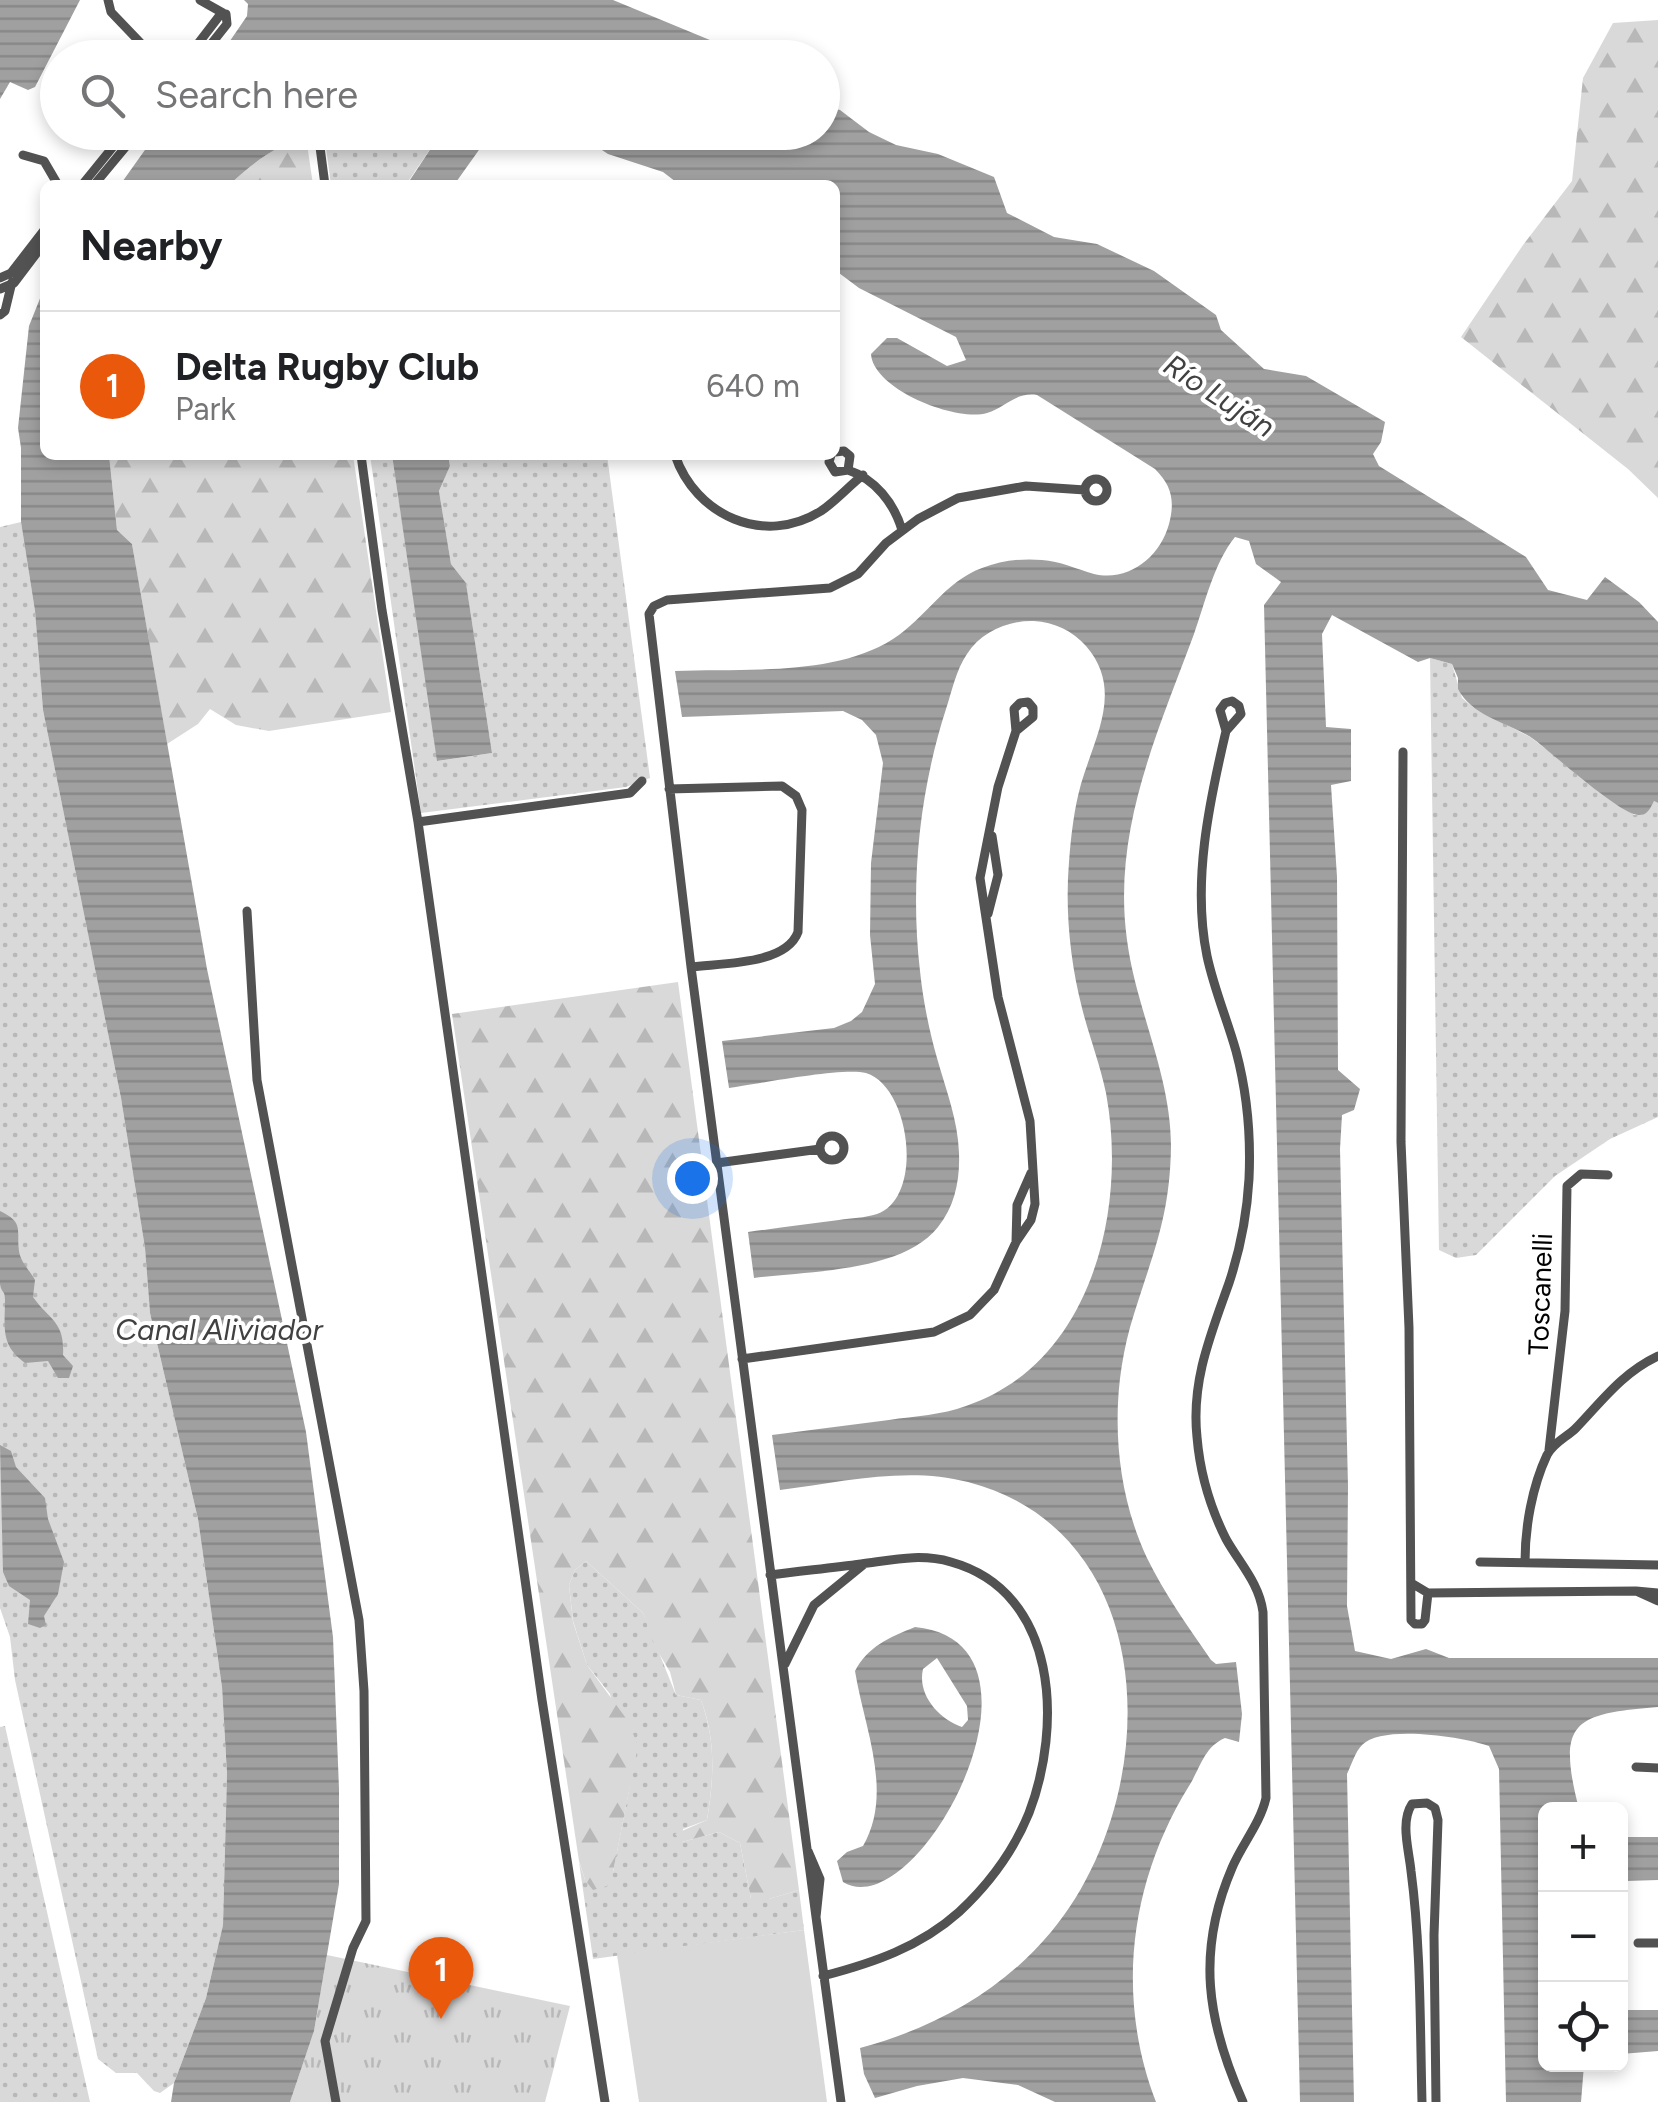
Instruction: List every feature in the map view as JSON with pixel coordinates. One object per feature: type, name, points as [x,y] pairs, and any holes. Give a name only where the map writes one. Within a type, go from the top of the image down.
[{"type":"street","points":[[108,0],[111,12],[137,40]]},
{"type":"street","points":[[200,0],[229,18],[215,40]]},
{"type":"street","points":[[202,40],[223,14]]},
{"type":"street","points":[[86,180],[112,150]]},
{"type":"street","points":[[97,180],[115,150]]},
{"type":"street","points":[[320,150],[324,180]]},
{"type":"street","points":[[24,154],[44,161],[55,180]]},
{"type":"street","points":[[0,289],[40,236]]},
{"type":"street","points":[[0,315],[5,311],[7,279],[40,247]]},
{"type":"street","points":[[840,452],[850,456],[848,470]]},
{"type":"street","points":[[362,460],[418,822],[542,1700],[606,2102]]},
{"type":"street","points":[[677,460],[681,473],[696,492],[717,512],[738,524],[790,524],[820,511],[862,475]]},
{"type":"street","points":[[833,460],[832,469],[862,475],[896,512],[902,530]]},
{"type":"street","points":[[841,2102],[816,1917],[820,1879],[807,1849],[648,626],[654,606],[666,600],[830,588],[858,574],[902,530],[937,508],[979,493],[1026,486],[1085,490]]},
{"type":"street","points":[[742,1359],[946,1328],[970,1315],[994,1290],[1034,1212],[1030,1120],[998,997],[980,878],[998,787],[1016,731]]},
{"type":"street","points":[[1226,731],[1203,859],[1202,917],[1207,956],[1241,1073],[1247,1115],[1248,1180],[1235,1261],[1200,1368],[1196,1417],[1209,1498],[1228,1542],[1258,1590],[1263,1612],[1266,1798],[1224,1890],[1210,1955],[1214,2024],[1243,2102]]},
{"type":"street","points":[[1403,752],[1401,1142],[1409,1328],[1410,1620],[1416,1624],[1425,1620],[1428,1594]]},
{"type":"street","points":[[418,822],[630,793],[642,781]]},
{"type":"street","points":[[669,789],[782,786],[796,796],[802,810],[798,932],[794,942],[776,955],[691,968]]},
{"type":"street","points":[[988,914],[998,875],[991,834]]},
{"type":"street","points":[[247,911],[256,1080],[360,1620],[366,1921],[353,1948],[325,2040],[336,2102]]},
{"type":"street","points":[[717,1163],[820,1149]]},
{"type":"street","points":[[1016,1242],[1017,1205],[1032,1171]]},
{"type":"street","name":"Toscanelli","points":[[1525,1562],[1534,1492],[1549,1450],[1564,1312],[1566,1186],[1581,1174],[1608,1176]]},
{"type":"street","points":[[1549,1450],[1574,1430],[1618,1382],[1658,1356]]},
{"type":"street","points":[[770,1575],[901,1558],[937,1559],[968,1568],[1001,1588],[1024,1616],[1042,1658],[1048,1711],[1046,1748],[1020,1832],[994,1873],[961,1910],[906,1948],[823,1976]]},
{"type":"street","points":[[1480,1562],[1658,1565]]},
{"type":"street","points":[[784,1666],[814,1605],[865,1563]]},
{"type":"street","points":[[1412,1583],[1428,1594],[1636,1591],[1658,1597]]},
{"type":"street","points":[[1636,1768],[1658,1768]]},
{"type":"street","points":[[1422,2102],[1420,2004],[1406,1812],[1412,1804],[1427,1803],[1435,1808],[1438,1820],[1436,2102]]},
{"type":"street","points":[[1638,1942],[1658,1943]]},
{"type":"street","points":[[1420,2004],[1435,2004]]},
{"type":"green space","points":[[1658,20],[1658,498],[1628,469],[1461,337],[1572,181],[1583,78],[1613,23]]},
{"type":"green space","points":[[275,150],[308,150],[312,180],[235,180]]},
{"type":"green space","points":[[326,150],[429,150],[409,180],[330,180]]},
{"type":"green space","points":[[110,460],[354,460],[391,712],[269,731],[236,725],[210,709],[198,724],[167,744],[132,544],[117,530]]},
{"type":"green space","points":[[371,460],[393,460],[438,761],[492,753],[466,583],[451,564],[439,491],[449,460],[608,460],[650,778],[626,787],[421,813]]},
{"type":"green space","points":[[21,522],[35,611],[43,710],[121,1098],[145,1248],[150,1313],[198,1519],[222,1687],[227,1775],[223,1925],[206,1998],[174,2083],[160,2093],[137,2073],[116,2073],[98,2059],[15,1680],[10,1637],[0,1608],[0,527]]},
{"type":"green space","points":[[1430,658],[1452,664],[1462,698],[1473,707],[1530,737],[1634,815],[1642,815],[1654,801],[1658,803],[1658,1117],[1610,1139],[1555,1176],[1476,1255],[1456,1258],[1439,1250]]},
{"type":"green space","points":[[678,982],[799,1890],[769,1899],[751,1899],[740,1843],[719,1832],[682,1842],[675,1834],[707,1820],[712,1759],[701,1700],[676,1695],[670,1672],[654,1645],[643,1613],[586,1561],[575,1570],[569,1585],[573,1622],[587,1665],[628,1721],[638,1746],[613,1872],[607,1886],[593,1890],[585,1880],[579,1861],[452,1014]]},
{"type":"green space","points":[[586,1561],[643,1613],[676,1695],[701,1700],[711,1745],[707,1820],[683,1829],[682,1842],[719,1832],[740,1843],[751,1899],[769,1899],[799,1890],[804,1930],[593,1959],[579,1862],[585,1880],[613,1872],[630,1785],[610,1694],[587,1665],[573,1621],[569,1585],[575,1570]]},
{"type":"green space","points":[[5,1726],[90,2102],[0,2102],[0,1727]]},
{"type":"green space","points":[[804,1930],[827,2102],[639,2102],[617,1955]]},
{"type":"green space","points":[[327,1955],[570,2006],[545,2102],[290,2102],[314,2031]]},
{"type":"water","points":[[0,0],[80,0],[59,40],[40,40],[40,77],[35,87],[28,90],[10,82],[0,99]]},
{"type":"water","points":[[244,0],[613,0],[710,40],[231,40],[247,16],[248,4]]},
{"type":"water","name":"Río Luján","points":[[840,110],[869,132],[896,145],[938,154],[994,177],[1007,213],[1054,237],[1097,244],[1154,271],[1216,315],[1221,330],[1264,369],[1306,376],[1385,422],[1381,442],[1373,454],[1379,466],[1526,557],[1548,590],[1587,600],[1605,577],[1658,622],[1658,803],[1654,801],[1641,815],[1617,805],[1536,741],[1473,707],[1458,689],[1452,664],[1430,658],[1418,662],[1332,615],[1322,634],[1326,727],[1351,729],[1351,781],[1331,785],[1337,877],[1338,1070],[1360,1089],[1354,1110],[1342,1115],[1340,1149],[1347,1606],[1355,1651],[1391,1659],[1426,1649],[1449,1658],[1658,1658],[1658,1707],[1607,1713],[1579,1727],[1572,1739],[1570,1756],[1577,1802],[1538,1802],[1538,2072],[1583,2072],[1581,2102],[1506,2102],[1499,1769],[1489,1746],[1443,1736],[1404,1734],[1387,1735],[1362,1745],[1347,1774],[1354,2102],[1300,2102],[1264,605],[1281,582],[1256,564],[1249,541],[1235,537],[1216,571],[1153,746],[1126,860],[1124,900],[1131,966],[1165,1094],[1171,1146],[1164,1213],[1121,1374],[1121,1468],[1135,1529],[1161,1584],[1211,1660],[1216,1664],[1236,1662],[1242,1714],[1239,1742],[1225,1738],[1212,1747],[1169,1823],[1142,1900],[1133,1980],[1143,2062],[1156,2102],[1055,2102],[1018,2085],[963,2078],[875,2098],[864,2074],[860,2048],[914,2030],[988,1990],[1051,1932],[1087,1877],[1113,1813],[1126,1745],[1126,1677],[1111,1612],[1081,1556],[1033,1511],[968,1482],[922,1475],[874,1477],[780,1490],[772,1435],[948,1411],[1009,1385],[1044,1356],[1071,1319],[1091,1278],[1104,1232],[1111,1185],[1111,1138],[1106,1093],[1074,972],[1068,880],[1076,803],[1103,714],[1103,679],[1086,646],[1069,632],[1056,625],[1025,621],[996,629],[973,646],[960,667],[946,709],[923,806],[916,905],[925,1004],[958,1141],[957,1183],[944,1219],[922,1242],[879,1261],[754,1278],[748,1232],[877,1214],[892,1204],[902,1187],[906,1142],[893,1098],[881,1082],[866,1073],[839,1072],[729,1088],[722,1041],[834,1028],[862,1012],[875,984],[870,935],[871,863],[883,763],[876,735],[862,720],[843,711],[682,717],[675,671],[787,668],[843,660],[893,639],[957,582],[982,568],[1004,562],[1049,561],[1107,576],[1131,570],[1151,556],[1165,536],[1172,501],[1155,469],[1037,395],[1017,398],[987,413],[973,414],[937,408],[885,379],[871,354],[887,338],[897,338],[947,366],[966,360],[956,337],[859,288],[840,274],[840,180],[673,180],[663,172],[602,150],[840,150]]},
{"type":"water","points":[[145,150],[275,150],[235,180],[124,180]]},
{"type":"water","points":[[430,150],[479,150],[458,180],[410,180]]},
{"type":"water","name":"Canal Aliviador","points":[[40,298],[40,460],[110,460],[117,530],[132,544],[207,969],[306,1432],[333,1637],[339,1884],[314,2031],[290,2102],[171,2102],[174,2083],[206,1998],[223,1925],[227,1774],[222,1687],[198,1519],[150,1313],[145,1248],[121,1098],[43,710],[35,611],[21,522],[18,428],[29,326]]},
{"type":"water","points":[[393,460],[449,460],[450,466],[439,491],[451,564],[466,583],[492,753],[437,761]]},
{"type":"water","points":[[0,1211],[16,1223],[20,1255],[35,1280],[33,1297],[59,1328],[63,1355],[73,1366],[69,1378],[58,1378],[48,1361],[25,1363],[8,1343],[5,1297],[0,1284]]},
{"type":"water","points":[[0,1445],[11,1451],[16,1467],[45,1498],[48,1519],[64,1562],[58,1594],[44,1616],[46,1625],[40,1628],[28,1624],[30,1600],[9,1586],[3,1572]]},
{"type":"water","points":[[915,1627],[959,1644],[979,1680],[980,1726],[965,1777],[939,1825],[908,1864],[874,1885],[843,1882],[837,1861],[863,1846],[876,1804],[874,1760],[855,1671],[873,1649]],"holes":[[[937,1658],[967,1706],[968,1720],[962,1727],[945,1718],[927,1697],[923,1669]]]},
{"type":"water","points":[[1628,1837],[1658,1837],[1658,1880],[1628,1881]]},
{"type":"water","points":[[1628,2010],[1658,2010],[1658,2051],[1628,2053]]},
{"type":"place","name":"Delta Rugby Club","points":[[441,2019]]}]
